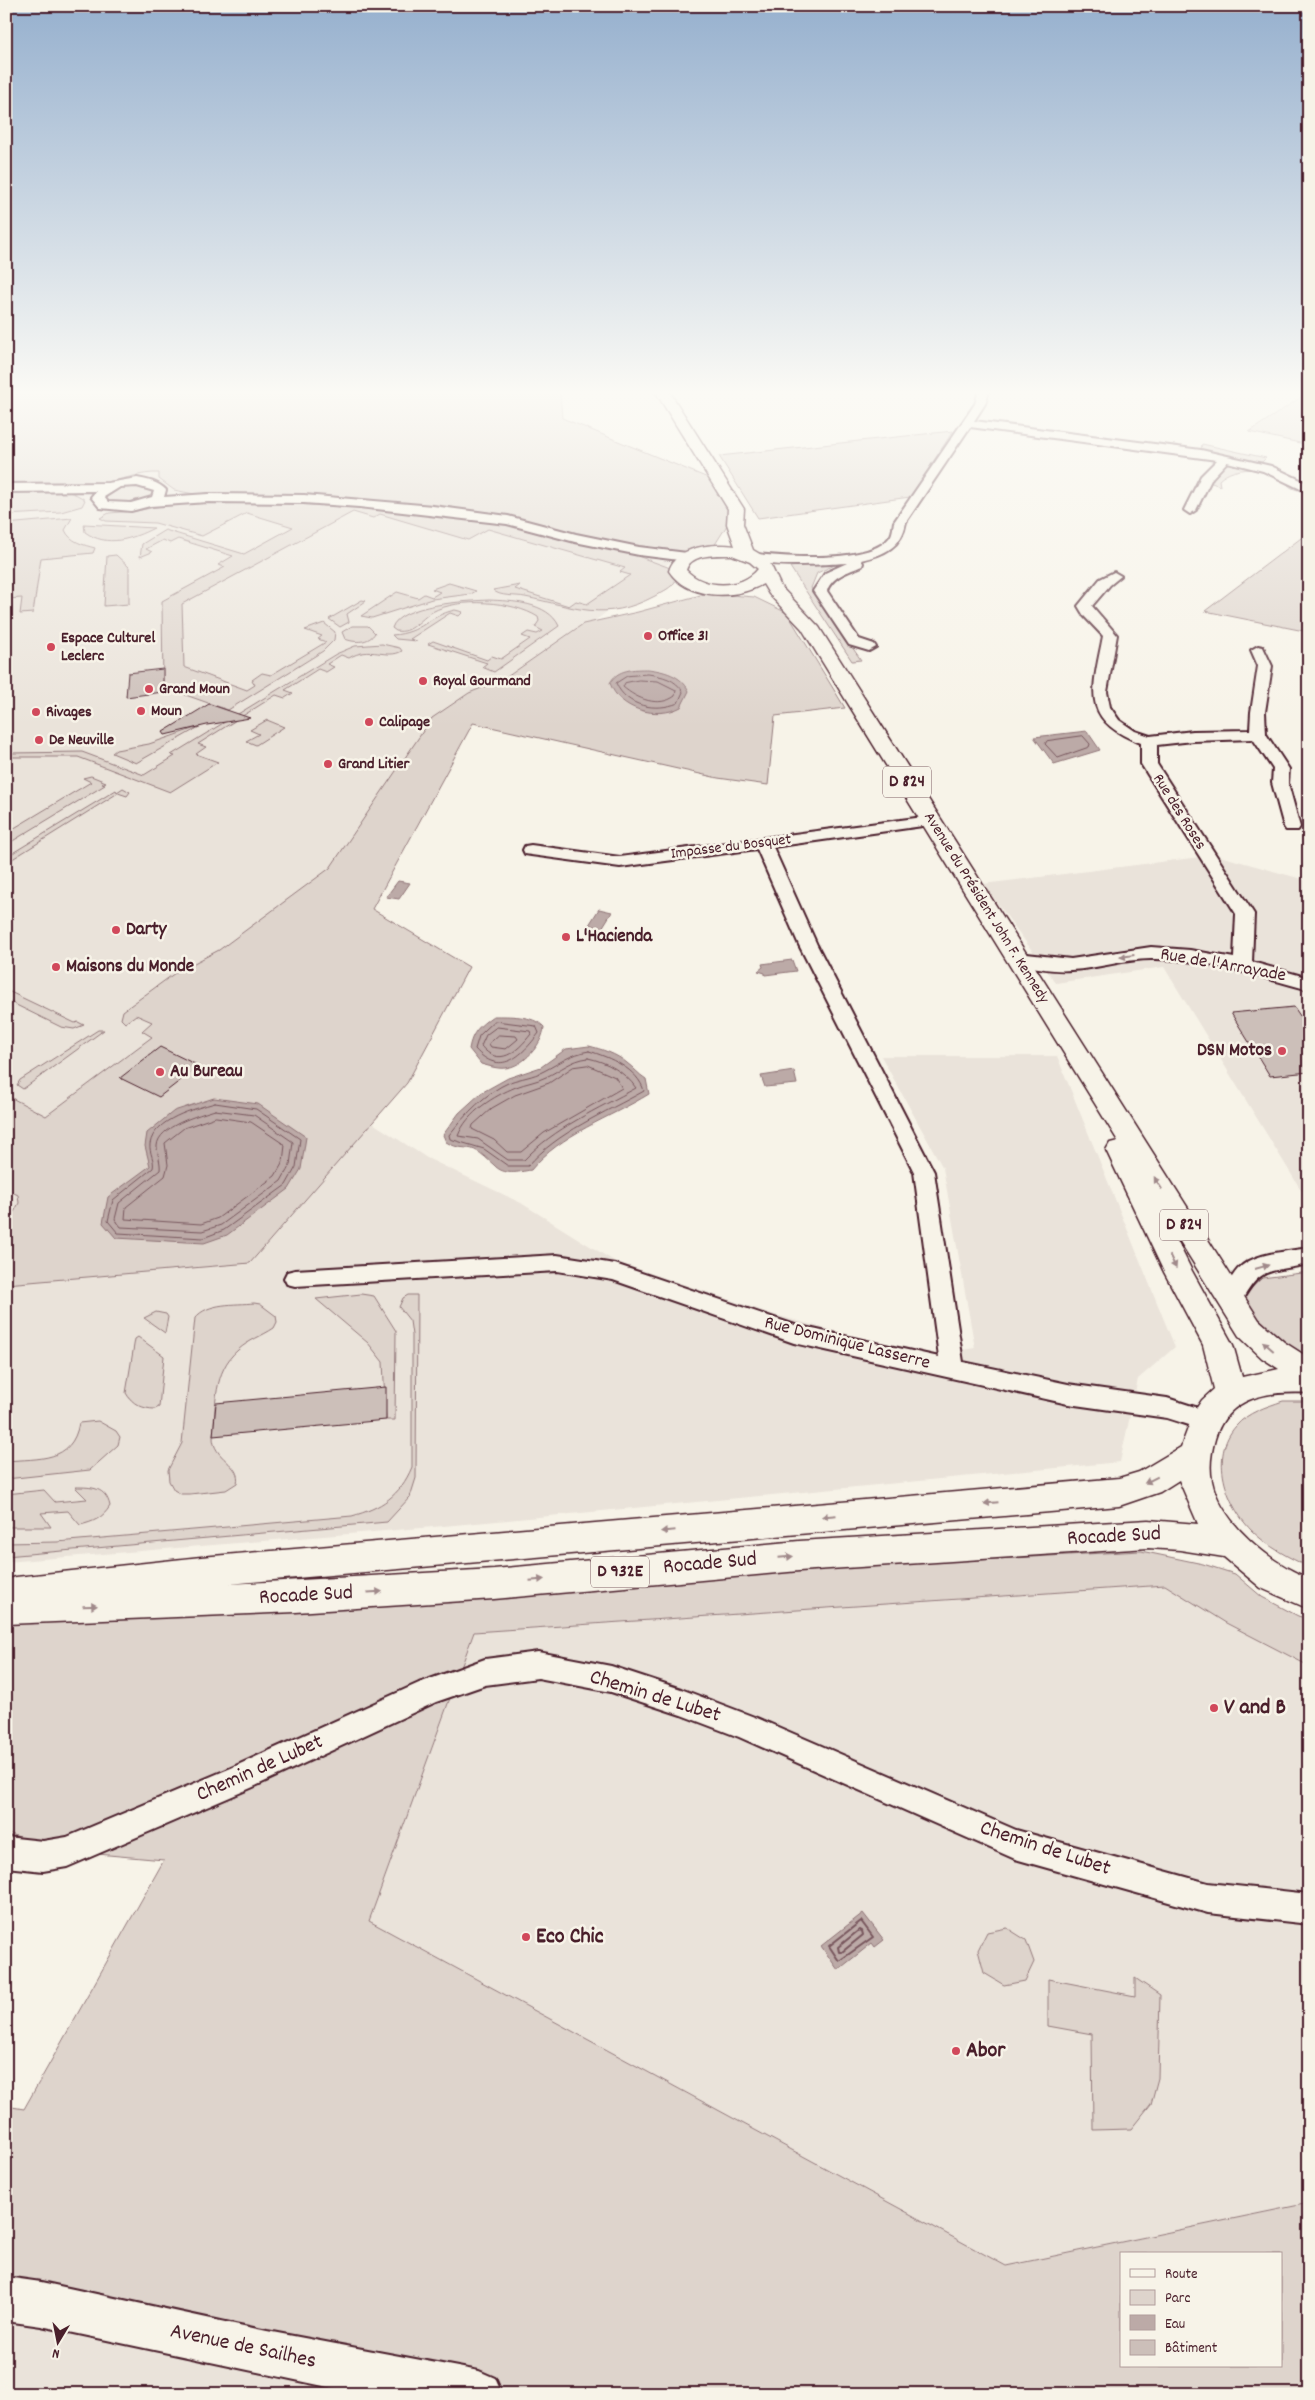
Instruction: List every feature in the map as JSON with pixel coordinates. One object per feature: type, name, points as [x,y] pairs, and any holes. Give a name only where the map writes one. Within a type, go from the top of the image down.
[{"type":"main road","name":"Avenue du Président John F. Kennedy","points":[[732,503],[736,509],[735,524],[756,561],[774,588],[810,627],[1249,1328],[1273,1350],[1309,1373]]},
{"type":"main road","points":[[708,551],[728,550],[756,561],[762,577],[755,583],[730,589],[704,588],[686,581],[677,571],[683,561],[708,551],[722,542],[735,524]]},
{"type":"main road","name":"Avenue du Président John F. Kennedy","points":[[730,589],[754,594],[792,608]]},
{"type":"main road","name":"Avenue du Président John F. Kennedy","points":[[1080,1059],[1124,1160],[1165,1246],[1218,1345],[1231,1395]]},
{"type":"main road","points":[[1309,1381],[1289,1379],[1258,1384],[1231,1395],[1216,1406],[1205,1420],[1193,1456],[1197,1485],[1210,1516],[1233,1545],[1266,1572],[1309,1594]]},
{"type":"main road","name":"Rocade Sud","points":[[6,1593],[201,1572],[1119,1492],[1149,1482],[1193,1456]]},
{"type":"main road","name":"Rocade Sud","points":[[6,1609],[296,1598],[494,1584],[799,1556],[1148,1534],[1200,1537],[1233,1545]]},
{"type":"street","points":[[100,503],[111,507],[131,507],[146,503]]},
{"type":"street","points":[[351,503],[433,510],[508,520],[575,538],[683,561]]},
{"type":"street","points":[[756,561],[816,562],[862,555],[881,549],[896,538],[900,522],[913,503]]},
{"type":"street","points":[[1190,510],[1194,503]]},
{"type":"street","points":[[862,555],[858,563],[829,576],[821,584],[820,590],[854,642],[869,648]]},
{"type":"street","points":[[1114,576],[1105,582],[1085,606],[1089,613],[1110,635],[1100,692],[1103,707],[1113,723],[1130,734],[1149,741],[1193,736],[1258,734]]},
{"type":"street","points":[[1258,650],[1265,666],[1258,712],[1258,734],[1282,769],[1280,783],[1292,827]]},
{"type":"street","name":"Rue des Roses","points":[[1149,741],[1149,764],[1245,914],[1243,966]]},
{"type":"street","name":"Impasse du Bosquet","points":[[531,850],[620,862],[931,821]]},
{"type":"street","points":[[763,843],[808,946],[870,1063],[924,1172],[953,1370]]},
{"type":"street","name":"Rue de l'Arrayade","points":[[1018,959],[1061,965],[1150,953],[1176,954],[1243,966],[1286,976],[1309,984]]},
{"type":"street","points":[[1231,1300],[1249,1272],[1258,1267],[1309,1256]]},
{"type":"street","name":"Rue Dominique Lasserre","points":[[295,1278],[557,1263],[615,1272],[794,1334],[1068,1394],[1167,1408],[1205,1420]]},
{"type":"street","name":"Chemin de Lubet","points":[[6,1852],[43,1856],[67,1852],[241,1778],[430,1692],[485,1672],[538,1665],[611,1679],[681,1702],[764,1734],[1016,1844],[1208,1898],[1309,1909]]},
{"type":"street","name":"Avenue de Sailhes","points":[[6,2299],[41,2304],[266,2353],[479,2394]]},
{"type":"shaded area","points":[[6,503],[381,503],[687,549],[427,752],[334,923],[199,1011],[427,1158],[521,1203],[614,1261],[775,1315],[873,1341],[935,1354],[975,1348],[943,1168],[881,1056],[1057,1056],[1175,1347],[1138,1379],[1120,1462],[433,1527],[6,1562]]},
{"type":"shaded area","points":[[1216,855],[1309,881],[1309,1203],[1164,967],[1056,983],[983,884]]},
{"type":"shaded area","points":[[1165,1585],[1309,1656],[1309,2203],[1006,2266],[369,1921],[474,1632]]},
{"type":"shaded area","points":[[6,2295],[374,2394],[6,2394]]},
{"type":"green space","points":[[6,503],[84,503],[82,506],[61,512],[6,515]]},
{"type":"green space","points":[[177,503],[281,503],[325,506],[341,504],[507,523],[632,554],[673,569],[676,580],[667,589],[637,604],[605,611],[575,608],[525,597],[503,595],[493,590],[520,585],[515,589],[569,606],[576,601],[587,604],[630,575],[620,572],[625,568],[488,529],[468,540],[380,514],[373,518],[353,512],[182,604],[184,667],[247,690],[255,685],[252,680],[262,673],[271,675],[326,642],[318,639],[322,636],[305,630],[324,623],[335,632],[334,640],[323,651],[228,710],[163,687],[162,601],[225,567],[218,565],[233,556],[178,539],[170,543],[163,540],[146,549],[152,552],[140,557],[142,544],[165,530],[244,554],[293,527],[247,513],[202,536],[155,523],[106,521],[100,518],[109,513],[136,511]]},
{"type":"green space","points":[[320,503],[726,503],[729,518],[726,527],[714,546],[683,552],[609,542],[501,516]]},
{"type":"green space","points":[[749,503],[867,503],[758,518]]},
{"type":"green space","points":[[72,518],[65,530],[67,534],[86,546],[95,548],[93,553],[41,558],[33,613],[20,614],[22,598],[6,599],[6,524]]},
{"type":"green space","points":[[84,524],[154,528],[137,536],[111,541],[93,537],[85,532]]},
{"type":"green space","points":[[1309,532],[1309,632],[1205,611]]},
{"type":"green space","points":[[116,555],[129,567],[129,604],[104,606],[107,556]]},
{"type":"green space","points":[[846,560],[817,573],[811,588],[861,660],[852,661],[790,567]]},
{"type":"green space","points":[[449,583],[476,591],[471,594],[432,599],[372,618],[361,616],[397,592],[418,598],[424,594],[432,597],[440,592],[432,589]]},
{"type":"green space","points":[[708,593],[754,597],[787,613],[845,708],[775,716],[768,785],[718,778],[473,723],[372,909],[469,967],[407,1083],[250,1263],[6,1284],[6,1218],[14,1212],[19,1203],[18,1195],[6,1189],[6,1095],[46,1116],[152,1037],[142,1031],[152,1022],[136,1015],[125,1023],[121,1019],[123,1011],[175,973],[219,950],[330,868],[432,718],[469,693],[504,679],[583,624],[638,612]]},
{"type":"green space","points":[[362,600],[366,601],[347,614],[349,622],[340,627],[329,619]]},
{"type":"green space","points":[[489,600],[518,602],[538,607],[554,618],[559,626],[494,672],[482,667],[487,663],[428,644],[433,641],[487,660],[492,656],[501,659],[530,639],[522,636],[528,632],[537,634],[543,631],[535,627],[539,621],[538,617],[515,607],[501,604],[456,604],[432,612],[407,630],[396,631],[392,628],[397,620],[420,609],[435,605]]},
{"type":"green space","points":[[455,610],[463,612],[459,616],[450,613],[410,639],[417,641],[396,639],[392,635],[411,631],[438,616]]},
{"type":"green space","points":[[352,626],[368,626],[375,633],[369,639],[362,641],[345,639],[342,632]]},
{"type":"green space","points":[[382,644],[400,648],[402,651],[390,654],[371,652],[357,654],[349,658],[341,655],[327,664],[334,667],[326,672],[318,669],[285,690],[293,693],[285,698],[276,695],[198,744],[206,747],[196,754],[218,762],[170,792],[78,757],[6,757],[6,751],[11,753],[82,752],[144,775],[175,756],[171,755],[336,654],[355,646]]},
{"type":"green space","points":[[267,720],[284,727],[256,745],[246,741],[259,734],[250,730]]},
{"type":"green space","points":[[201,726],[136,763],[112,753],[116,750],[149,744]]},
{"type":"green space","points":[[91,776],[106,782],[102,784],[105,785],[6,845],[6,833],[91,782],[83,778]]},
{"type":"green space","points":[[123,788],[130,792],[127,796],[118,793],[6,863],[6,857],[116,790],[117,792]]},
{"type":"green space","points":[[6,990],[75,1023],[78,1022],[84,1025],[74,1029],[61,1027],[6,1000]]},
{"type":"green space","points":[[98,1030],[104,1030],[23,1089],[17,1085],[20,1080]]},
{"type":"green space","points":[[1309,1272],[1309,1359],[1281,1347],[1249,1314],[1244,1295],[1262,1278]]},
{"type":"green space","points":[[361,1294],[374,1296],[396,1331],[395,1420],[386,1420],[383,1362],[368,1343],[316,1299]]},
{"type":"green space","points":[[408,1295],[417,1295],[416,1478],[410,1497],[387,1522],[6,1556],[6,1543],[57,1542],[352,1516],[381,1505],[402,1486],[412,1467],[412,1335],[410,1321],[399,1307],[403,1298]]},
{"type":"green space","points":[[260,1304],[276,1316],[277,1322],[274,1328],[247,1343],[230,1358],[224,1368],[217,1390],[214,1444],[221,1456],[235,1471],[237,1483],[226,1490],[181,1494],[174,1490],[169,1481],[168,1470],[182,1443],[195,1318],[200,1313],[214,1307]]},
{"type":"green space","points":[[156,1312],[166,1314],[168,1317],[165,1333],[144,1318]]},
{"type":"green space","points":[[138,1337],[164,1356],[159,1407],[155,1409],[138,1405],[126,1393],[135,1339]]},
{"type":"green space","points":[[1283,1401],[1309,1401],[1309,1567],[1271,1547],[1251,1530],[1234,1507],[1224,1480],[1223,1451],[1228,1438],[1236,1426],[1252,1414]]},
{"type":"green space","points":[[98,1421],[116,1431],[120,1437],[118,1445],[90,1470],[6,1479],[6,1461],[42,1458],[62,1452],[75,1436],[79,1423]]},
{"type":"green space","points":[[75,1487],[97,1489],[105,1495],[110,1506],[97,1519],[80,1525],[68,1511],[41,1513],[51,1527],[6,1527],[6,1494],[44,1490],[55,1502],[87,1499]]},
{"type":"green space","points":[[1141,1551],[1203,1564],[1235,1574],[1262,1597],[1298,1616],[1309,1619],[1309,1666],[1226,1623],[1165,1585],[474,1632],[369,1921],[1006,2266],[1309,2203],[1309,2394],[374,2394],[6,2295],[6,2106],[24,2109],[164,1860],[53,1850],[6,1832],[6,1619]]},
{"type":"green space","points":[[1007,1928],[1026,1940],[1034,1962],[1025,1981],[1004,1985],[984,1973],[978,1950],[987,1932]]},
{"type":"green space","points":[[1135,1978],[1160,1995],[1158,2078],[1151,2104],[1131,2129],[1093,2130],[1092,2034],[1048,2026],[1048,1979],[1135,1996]]},
{"type":"water","points":[[648,669],[671,675],[686,686],[689,691],[681,707],[661,713],[640,710],[622,700],[610,683],[621,672]]},
{"type":"water","points":[[1087,731],[1100,750],[1054,764],[1034,737]]},
{"type":"water","points":[[398,881],[410,883],[399,899],[386,897]]},
{"type":"water","points":[[599,909],[612,912],[602,928],[589,925]]},
{"type":"water","points":[[792,960],[796,971],[765,975],[765,973],[758,971],[763,967],[762,964]]},
{"type":"water","points":[[493,1016],[527,1018],[534,1020],[544,1027],[543,1034],[536,1047],[519,1064],[512,1067],[499,1068],[481,1064],[469,1049],[472,1038],[477,1030]]},
{"type":"water","points":[[589,1046],[614,1054],[623,1060],[646,1079],[649,1094],[571,1136],[543,1157],[531,1170],[521,1172],[502,1171],[475,1150],[446,1142],[443,1135],[459,1113],[481,1093],[508,1078],[541,1067],[566,1049]]},
{"type":"water","points":[[794,1071],[797,1084],[765,1087],[761,1076]]},
{"type":"water","points":[[214,1098],[258,1104],[306,1137],[301,1169],[289,1189],[227,1235],[204,1243],[116,1238],[103,1223],[108,1197],[150,1166],[145,1146],[147,1133],[174,1111]]},
{"type":"water","points":[[863,1913],[884,1940],[875,1947],[872,1943],[838,1970],[821,1946]]},
{"type":"building","points":[[163,669],[163,692],[126,697],[128,673]]},
{"type":"building","points":[[209,704],[250,718],[207,725],[165,735],[163,732]]},
{"type":"building","name":"DSN Motos","points":[[1294,1007],[1309,1029],[1309,1072],[1270,1076],[1231,1013]]},
{"type":"building","name":"Au Bureau","points":[[160,1047],[199,1066],[159,1097],[120,1078]]},
{"type":"building","points":[[386,1387],[386,1420],[213,1436],[216,1403]]},
{"type":"place","name":"Office 31","points":[[648,636]]},
{"type":"place","name":"Espace Culturel Leclerc","points":[[51,647]]},
{"type":"place","name":"Royal Gourmand","points":[[423,681]]},
{"type":"place","name":"Grand Moun","points":[[149,689]]},
{"type":"place","name":"Moun","points":[[141,711]]},
{"type":"place","name":"Rivages","points":[[36,712]]},
{"type":"place","name":"Calipage","points":[[369,722]]},
{"type":"place","name":"De Neuville","points":[[39,740]]},
{"type":"place","name":"Grand Litier","points":[[328,764]]},
{"type":"place","name":"Darty","points":[[116,930]]},
{"type":"place","name":"L'Hacienda","points":[[566,937]]},
{"type":"place","name":"Maisons du Monde","points":[[56,967]]},
{"type":"place","name":"DSN Motos","points":[[1282,1051]]},
{"type":"place","name":"Au Bureau","points":[[160,1072]]},
{"type":"place","name":"V and B","points":[[1214,1708]]},
{"type":"place","name":"Eco Chic","points":[[526,1937]]},
{"type":"place","name":"Abor","points":[[956,2051]]}]
